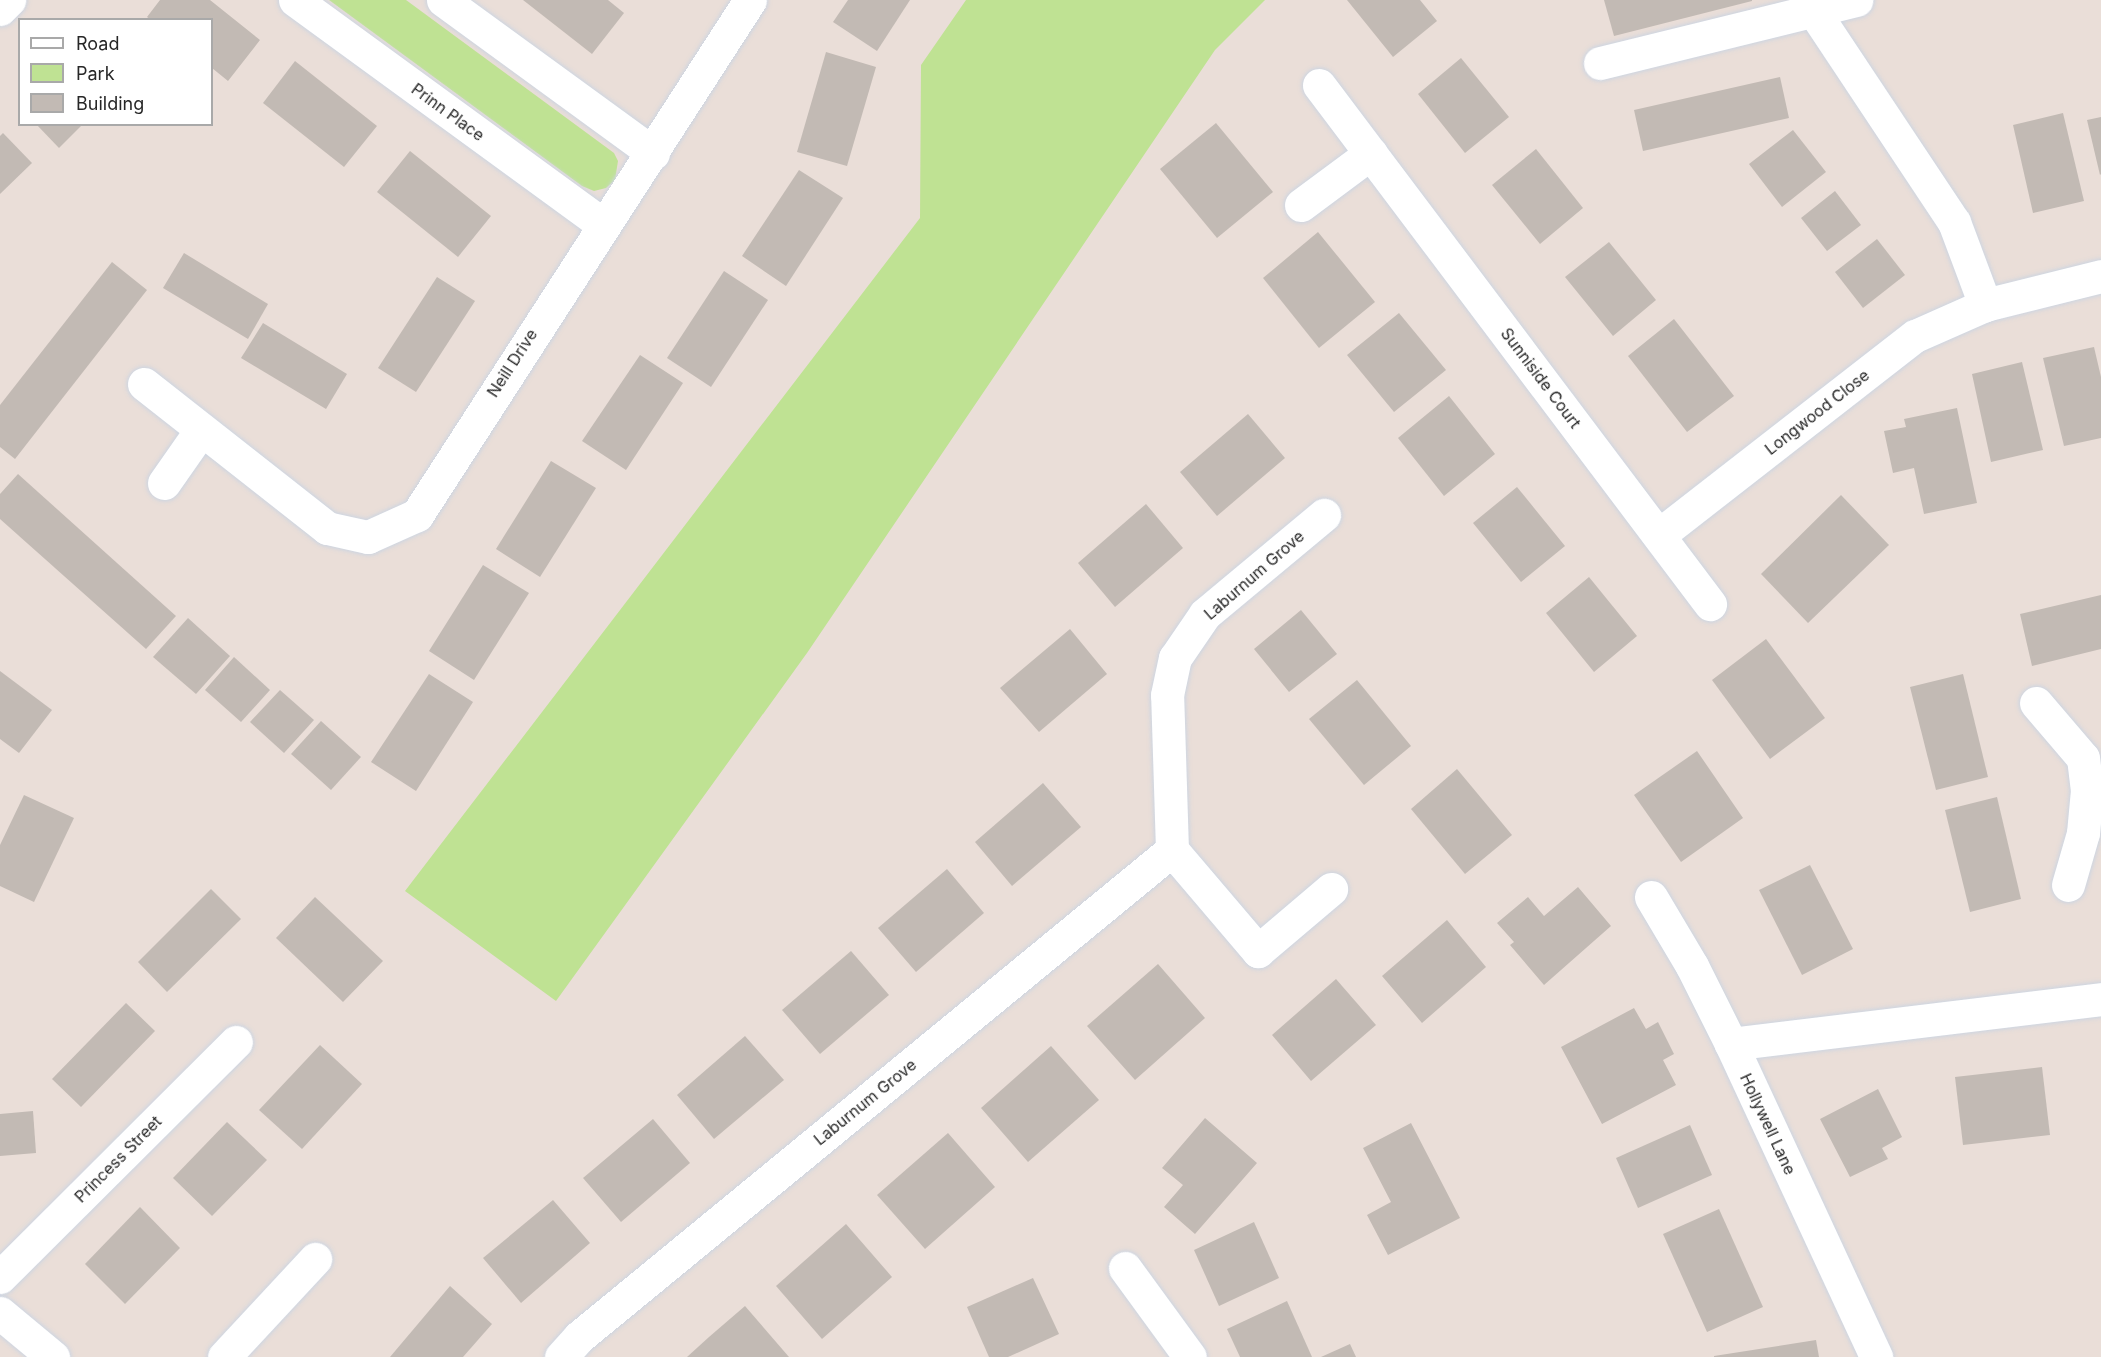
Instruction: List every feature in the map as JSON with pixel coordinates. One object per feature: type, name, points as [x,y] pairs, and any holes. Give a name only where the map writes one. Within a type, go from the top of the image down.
[{"type":"street","points":[[0,9],[9,0]]},
{"type":"street","name":"Prinn Place","points":[[295,0],[602,224]]},
{"type":"street","points":[[443,0],[653,153]]},
{"type":"street","name":"Neill Drive","points":[[144,384],[327,528],[368,537],[417,515],[602,224],[653,153],[750,0]]},
{"type":"street","points":[[1600,63],[1856,0]]},
{"type":"street","points":[[1814,10],[1954,222],[1985,304]]},
{"type":"street","name":"Sunniside Court","points":[[1319,85],[1710,604]]},
{"type":"street","points":[[1302,205],[1371,153]]},
{"type":"street","name":"Longwood Close","points":[[1659,535],[1915,336],[1985,304],[2101,276]]},
{"type":"street","points":[[164,483],[201,430]]},
{"type":"street","name":"Laburnum Grove","points":[[561,1357],[579,1337],[1172,850],[1167,695],[1175,658],[1205,614],[1324,515]]},
{"type":"street","points":[[2036,703],[2092,756],[2083,832],[2068,885]]},
{"type":"street","points":[[1172,850],[1258,951],[1331,889]]},
{"type":"street","name":"Hollywell Lane","points":[[1651,897],[1692,966],[1731,1044],[1876,1357]]},
{"type":"street","points":[[1731,1044],[2101,999]]},
{"type":"street","name":"Princess Street","points":[[0,1277],[236,1042]]},
{"type":"street","points":[[224,1357],[315,1258]]},
{"type":"street","points":[[1125,1268],[1190,1357]]},
{"type":"street","points":[[0,1313],[53,1357]]},
{"type":"green space","points":[[329,0],[406,0],[614,153],[618,161],[615,180],[606,188],[594,191],[582,186]]},
{"type":"green space","points":[[966,0],[1265,0],[1215,50],[807,653],[556,1001],[405,891],[920,218],[921,65]]},
{"type":"building","points":[[160,0],[210,0],[260,40],[228,81],[213,69],[213,18],[147,17]]},
{"type":"building","points":[[523,0],[608,0],[624,13],[592,54]]},
{"type":"building","points":[[848,0],[910,0],[877,51],[833,22]]},
{"type":"building","points":[[1347,0],[1420,0],[1437,21],[1393,57]]},
{"type":"building","points":[[1604,0],[1752,0],[1752,1],[1614,36]]},
{"type":"building","points":[[826,52],[876,67],[847,166],[797,152]]},
{"type":"building","points":[[1461,58],[1509,117],[1465,153],[1418,94]]},
{"type":"building","points":[[295,61],[377,126],[344,167],[263,103]]},
{"type":"building","points":[[1780,77],[1789,118],[1643,151],[1634,110]]},
{"type":"building","points":[[2063,113],[2084,201],[2033,213],[2013,125]]},
{"type":"building","points":[[2101,117],[2101,174],[2100,175],[2087,120]]},
{"type":"building","points":[[1216,123],[1273,192],[1217,238],[1160,169]]},
{"type":"building","points":[[38,126],[81,126],[59,148]]},
{"type":"building","points":[[1793,130],[1826,172],[1782,207],[1749,164]]},
{"type":"building","points":[[3,133],[32,163],[0,194],[0,136]]},
{"type":"building","points":[[1536,149],[1583,208],[1540,244],[1492,185]]},
{"type":"building","points":[[410,151],[491,216],[458,257],[377,192]]},
{"type":"building","points":[[799,170],[843,198],[786,286],[742,256]]},
{"type":"building","points":[[1835,191],[1861,225],[1827,251],[1801,218]]},
{"type":"building","points":[[1318,232],[1375,302],[1319,348],[1263,278]]},
{"type":"building","points":[[1877,239],[1905,275],[1863,308],[1835,272]]},
{"type":"building","points":[[1609,242],[1656,300],[1613,336],[1565,277]]},
{"type":"building","points":[[184,253],[268,304],[248,339],[163,288]]},
{"type":"building","points":[[112,262],[147,290],[15,459],[0,447],[0,405]]},
{"type":"building","points":[[724,271],[768,300],[711,387],[667,358]]},
{"type":"building","points":[[437,277],[475,301],[416,392],[378,368]]},
{"type":"building","points":[[1399,313],[1446,370],[1394,412],[1347,355]]},
{"type":"building","points":[[1674,319],[1734,396],[1687,432],[1628,356]]},
{"type":"building","points":[[263,323],[347,374],[326,409],[241,358]]},
{"type":"building","points":[[2094,347],[2101,377],[2101,438],[2064,446],[2043,358]]},
{"type":"building","points":[[640,355],[683,383],[626,470],[582,441]]},
{"type":"building","points":[[2022,362],[2043,450],[1991,462],[1972,374]]},
{"type":"building","points":[[1449,396],[1495,454],[1444,496],[1398,438]]},
{"type":"building","points":[[1957,408],[1977,503],[1924,514],[1914,468],[1893,473],[1884,431],[1906,427],[1904,419]]},
{"type":"building","points":[[1248,414],[1285,458],[1217,516],[1180,472]]},
{"type":"building","points":[[551,461],[596,488],[540,577],[496,549]]},
{"type":"building","points":[[18,474],[176,616],[146,649],[0,519],[0,494]]},
{"type":"building","points":[[1517,487],[1565,546],[1521,582],[1473,523]]},
{"type":"building","points":[[1841,495],[1889,545],[1808,623],[1761,574]]},
{"type":"building","points":[[1146,504],[1183,548],[1115,607],[1078,563]]},
{"type":"building","points":[[483,565],[529,593],[474,680],[429,651]]},
{"type":"building","points":[[1589,577],[1637,636],[1594,672],[1546,613]]},
{"type":"building","points":[[2101,595],[2101,649],[2032,666],[2020,614]]},
{"type":"building","points":[[1301,610],[1337,654],[1289,692],[1254,649]]},
{"type":"building","points":[[188,618],[230,656],[196,694],[153,657]]},
{"type":"building","points":[[1070,629],[1107,674],[1039,732],[1000,688]]},
{"type":"building","points":[[1766,639],[1825,718],[1770,759],[1712,680]]},
{"type":"building","points":[[234,657],[270,690],[241,722],[205,690]]},
{"type":"building","points":[[0,671],[52,710],[19,753],[0,739]]},
{"type":"building","points":[[429,674],[473,702],[416,791],[371,762]]},
{"type":"building","points":[[1963,674],[1988,777],[1936,790],[1910,687]]},
{"type":"building","points":[[1357,680],[1411,746],[1364,785],[1309,719]]},
{"type":"building","points":[[280,690],[314,720],[284,753],[250,722]]},
{"type":"building","points":[[321,721],[361,757],[331,790],[291,754]]},
{"type":"building","points":[[1697,751],[1743,818],[1681,862],[1634,795]]},
{"type":"building","points":[[1457,769],[1512,835],[1465,874],[1411,809]]},
{"type":"building","points":[[1043,783],[1081,827],[1012,886],[975,842]]},
{"type":"building","points":[[24,795],[74,818],[34,902],[0,886],[0,845]]},
{"type":"building","points":[[1997,797],[2021,899],[1970,912],[1945,810]]},
{"type":"building","points":[[1810,865],[1853,949],[1802,975],[1759,890]]},
{"type":"building","points":[[947,869],[984,913],[916,972],[878,928]]},
{"type":"building","points":[[1578,887],[1611,926],[1544,985],[1510,945],[1514,942],[1497,923],[1528,897],[1544,916]]},
{"type":"building","points":[[211,889],[241,919],[167,992],[138,962]]},
{"type":"building","points":[[315,897],[383,961],[343,1002],[276,938]]},
{"type":"building","points":[[1447,920],[1486,967],[1422,1023],[1382,976]]},
{"type":"building","points":[[851,951],[889,995],[820,1054],[782,1010]]},
{"type":"building","points":[[1158,964],[1205,1018],[1135,1080],[1087,1026]]},
{"type":"building","points":[[1336,979],[1376,1025],[1311,1081],[1272,1035]]},
{"type":"building","points":[[126,1003],[155,1031],[81,1107],[52,1079]]},
{"type":"building","points":[[1634,1008],[1646,1029],[1658,1022],[1674,1054],[1663,1060],[1676,1085],[1602,1124],[1561,1047]]},
{"type":"building","points":[[745,1036],[784,1080],[714,1139],[677,1095]]},
{"type":"building","points":[[320,1045],[362,1084],[302,1149],[259,1110]]},
{"type":"building","points":[[1051,1046],[1099,1100],[1028,1162],[981,1108]]},
{"type":"building","points":[[2042,1067],[2050,1135],[1963,1145],[1955,1077]]},
{"type":"building","points":[[1878,1089],[1902,1137],[1882,1148],[1888,1159],[1850,1177],[1820,1119]]},
{"type":"building","points":[[33,1111],[36,1153],[0,1156],[0,1114]]},
{"type":"building","points":[[1205,1118],[1257,1163],[1195,1234],[1164,1207],[1183,1185],[1162,1168]]},
{"type":"building","points":[[653,1119],[690,1163],[621,1222],[583,1178]]},
{"type":"building","points":[[227,1122],[267,1160],[212,1216],[173,1178]]},
{"type":"building","points":[[1411,1123],[1460,1218],[1388,1255],[1367,1215],[1391,1202],[1363,1148]]},
{"type":"building","points":[[1690,1125],[1712,1175],[1638,1208],[1616,1158]]},
{"type":"building","points":[[948,1133],[995,1187],[925,1249],[877,1195]]},
{"type":"building","points":[[553,1200],[590,1243],[521,1303],[483,1258]]},
{"type":"building","points":[[140,1207],[180,1248],[125,1304],[85,1264]]},
{"type":"building","points":[[1719,1209],[1763,1307],[1707,1332],[1663,1234]]},
{"type":"building","points":[[1254,1222],[1279,1278],[1219,1306],[1194,1250]]},
{"type":"building","points":[[846,1224],[892,1277],[822,1339],[776,1286]]},
{"type":"building","points":[[1033,1278],[1059,1334],[1008,1357],[989,1357],[967,1307]]},
{"type":"building","points":[[450,1286],[492,1324],[463,1357],[390,1357]]},
{"type":"building","points":[[1287,1301],[1312,1357],[1240,1357],[1227,1329]]},
{"type":"building","points":[[745,1306],[789,1357],[687,1357],[709,1337]]},
{"type":"building","points":[[1816,1340],[1819,1357],[1714,1357],[1714,1356]]},
{"type":"building","points":[[1350,1344],[1356,1357],[1321,1357]]}]
